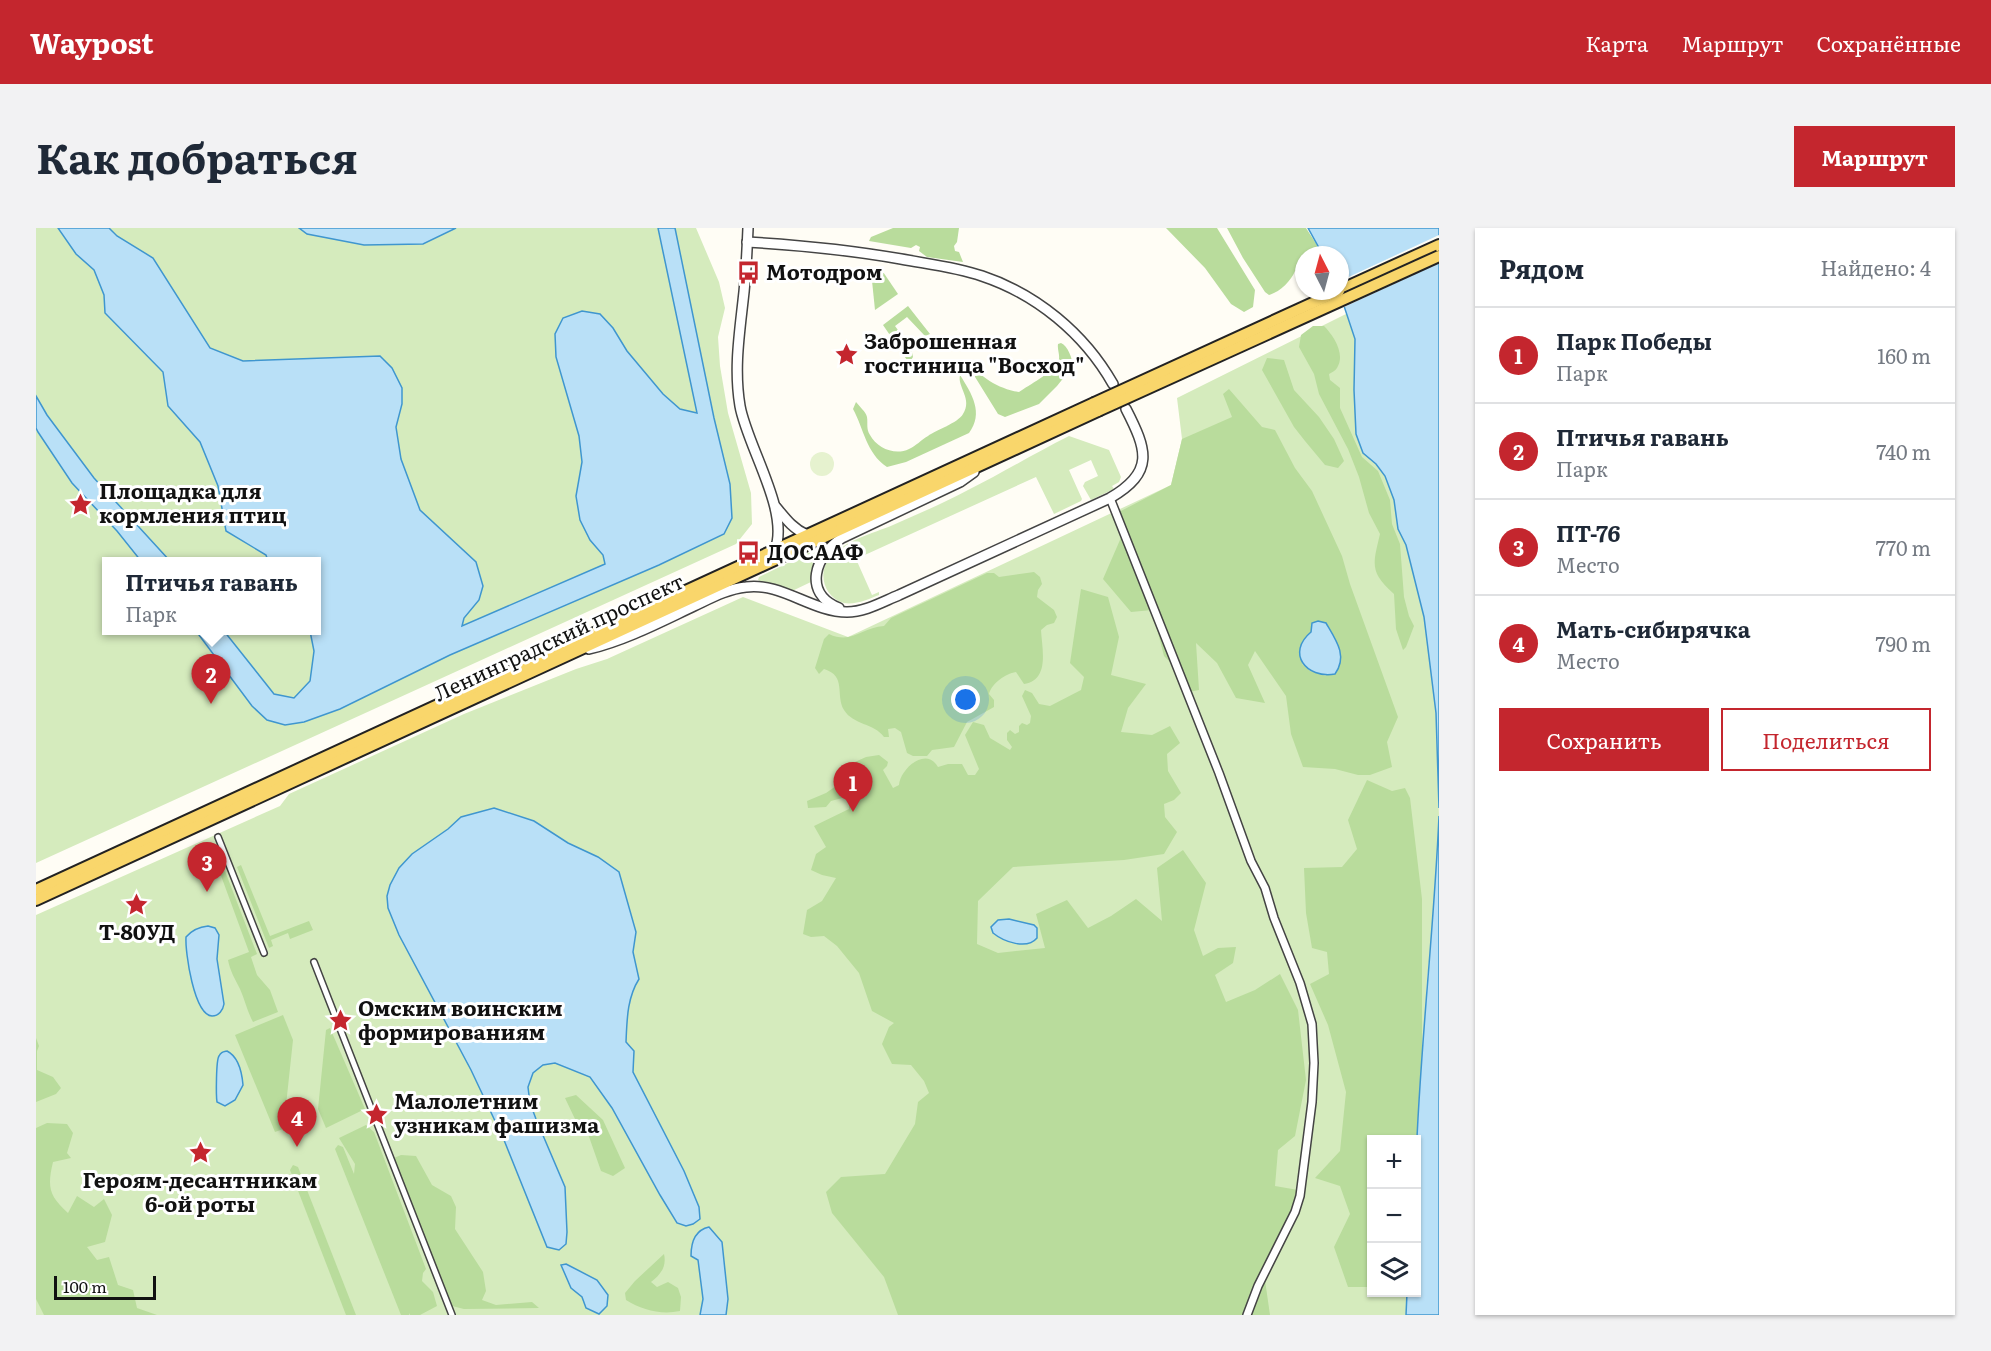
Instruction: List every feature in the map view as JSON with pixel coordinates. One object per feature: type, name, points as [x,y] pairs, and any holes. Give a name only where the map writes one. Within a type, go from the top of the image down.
[{"type":"main road","points":[[1349,286],[1439,245]]},
{"type":"main road","points":[[1096,407],[1439,256]]},
{"type":"main road","points":[[1096,407],[1320,300]]},
{"type":"main road","name":"Ленинградский проспект","points":[[36,900],[988,461],[1096,407]]},
{"type":"main road","name":"Ленинградский проспект","points":[[36,890],[807,535],[1096,407]]},
{"type":"street","points":[[748,228],[743,301],[736,354],[736,378],[743,419],[775,505],[779,532],[775,550]]},
{"type":"street","points":[[747,242],[851,250],[955,268],[998,282],[1024,294],[1058,319],[1088,349],[1113,384]]},
{"type":"street","points":[[571,654],[611,644],[720,594],[748,586],[772,589],[837,611],[859,610],[898,595],[1110,498],[1133,483],[1142,467],[1143,448],[1126,409]]},
{"type":"street","points":[[859,610],[837,607],[822,595],[817,585],[816,573],[826,550],[842,538],[960,482],[988,461]]},
{"type":"street","points":[[1110,498],[1219,773],[1251,861],[1265,888],[1274,918],[1300,983],[1312,1024],[1314,1062],[1312,1102],[1300,1196],[1295,1212],[1258,1286],[1247,1315]]},
{"type":"street","points":[[775,505],[799,532],[807,535]]},
{"type":"street","points":[[218,837],[264,953]]},
{"type":"street","points":[[314,962],[452,1315]]},
{"type":"green space","points":[[36,228],[696,228],[719,282],[725,308],[718,337],[720,366],[728,413],[751,493],[752,524],[736,544],[36,863]]},
{"type":"green space","points":[[893,228],[959,228],[957,242],[954,246],[963,262],[927,257],[919,251],[920,247],[916,245],[911,248],[869,241],[871,237]]},
{"type":"green space","points":[[1166,228],[1217,228],[1255,290],[1253,307],[1244,312],[1231,304],[1205,268]]},
{"type":"green space","points":[[1227,228],[1306,228],[1317,246],[1295,246],[1295,271],[1291,279],[1285,286],[1269,295],[1243,258]]},
{"type":"green space","points":[[879,266],[898,294],[875,310],[871,271]]},
{"type":"green space","points":[[908,306],[930,334],[925,336],[907,317],[895,326],[911,348],[913,357],[909,363],[883,325]]},
{"type":"green space","points":[[1348,313],[1355,339],[1354,390],[1363,453],[1385,476],[1394,500],[1398,529],[1406,545],[1424,617],[1436,713],[1439,816],[1436,898],[1427,979],[1418,1135],[1367,1135],[1367,1297],[1407,1297],[1406,1315],[36,1315],[36,915],[280,806],[289,794],[464,714],[607,659],[743,597],[848,637],[1171,485],[1182,439],[1177,398]]},
{"type":"green space","points":[[1313,326],[1324,326],[1337,345],[1339,363],[1336,369],[1329,374],[1330,380],[1340,388],[1340,408],[1362,457],[1378,471],[1390,500],[1392,524],[1400,544],[1404,597],[1414,626],[1403,650],[1396,629],[1394,594],[1380,580],[1375,567],[1380,534],[1369,513],[1348,449],[1319,394],[1314,374],[1299,347],[1301,335]]},
{"type":"green space","points":[[1061,343],[1066,347],[1073,366],[1039,404],[1005,417],[998,414],[967,364],[968,360],[978,372],[997,385],[1019,392],[1055,366],[1059,358],[1058,344]]},
{"type":"green space","points":[[1267,358],[1284,360],[1294,390],[1319,417],[1334,439],[1344,461],[1338,468],[1325,465],[1294,427],[1262,370]]},
{"type":"green space","points":[[960,375],[975,404],[976,418],[969,433],[906,462],[887,467],[874,455],[853,409],[856,402],[866,415],[868,430],[873,440],[887,450],[904,451],[963,414],[966,409],[966,398]]},
{"type":"green space","points":[[1229,389],[1262,427],[1275,430],[1295,468],[1312,491],[1342,556],[1398,717],[1387,742],[1392,767],[1370,775],[1358,775],[1335,769],[1303,767],[1291,734],[1286,696],[1255,651],[1248,665],[1265,703],[1236,698],[1217,663],[1196,643],[1199,690],[1189,692],[1176,668],[1164,656],[1152,610],[1131,612],[1103,579],[1123,533],[1119,512],[1171,485],[1182,439],[1232,417],[1223,394]],"holes":[[[1311,632],[1326,676],[1310,671],[1302,664]]]},
{"type":"green space","points":[[1069,436],[1109,450],[1121,477],[1119,482],[1112,486],[1114,489],[1091,500],[1083,486],[1085,482],[1098,476],[1091,460],[1069,470],[1081,501],[1054,514],[1036,477],[856,559],[872,595],[879,592],[879,595],[862,601],[844,603],[828,591],[823,578],[825,565],[842,547],[950,499]]},
{"type":"green space","points":[[822,452],[831,455],[834,464],[831,473],[822,476],[813,473],[810,464],[813,455]]},
{"type":"green space","points":[[829,543],[817,560],[813,581],[790,592],[758,580],[759,577]]},
{"type":"green space","points":[[1034,572],[1040,577],[1042,584],[1037,597],[1054,610],[1057,617],[1054,623],[1041,630],[1043,663],[1038,677],[1024,684],[1016,672],[1000,680],[989,694],[994,700],[994,707],[967,722],[954,747],[932,750],[927,756],[913,756],[907,753],[901,732],[895,728],[888,729],[889,737],[884,737],[880,732],[848,715],[841,704],[836,676],[824,669],[819,674],[815,668],[824,639],[829,634],[844,638],[851,637],[884,626],[891,618],[987,573],[994,573],[999,577]]},
{"type":"green space","points":[[1081,589],[1108,597],[1119,637],[1111,675],[1146,684],[1128,708],[1121,732],[1152,735],[1170,726],[1180,743],[1167,754],[1168,771],[1181,793],[1174,800],[1164,804],[1165,817],[1177,832],[1164,854],[1124,860],[1013,867],[978,901],[977,944],[998,953],[1045,948],[1036,914],[1067,900],[1088,928],[1136,899],[1162,921],[1157,868],[1183,850],[1206,883],[1194,930],[1203,956],[1218,948],[1236,947],[1233,963],[1215,975],[1226,1002],[1255,990],[1280,974],[1298,1010],[1306,1080],[1295,1136],[1278,1150],[1275,1186],[1298,1190],[1293,1211],[1264,1273],[1270,1315],[898,1315],[884,1277],[832,1213],[826,1192],[841,1177],[885,1174],[915,1124],[918,1102],[929,1093],[924,1081],[911,1065],[892,1064],[882,1044],[889,1027],[894,1023],[872,1011],[859,973],[837,946],[824,936],[811,937],[803,934],[807,910],[822,901],[836,878],[811,870],[816,854],[826,847],[814,826],[849,809],[849,800],[846,797],[831,801],[826,807],[808,808],[807,801],[836,786],[850,783],[859,773],[855,762],[866,757],[879,755],[888,762],[883,770],[893,788],[899,785],[904,772],[914,762],[921,759],[933,761],[938,767],[962,764],[968,775],[975,775],[979,769],[965,735],[973,722],[984,725],[990,738],[1010,750],[1012,747],[1007,740],[1007,733],[1010,730],[1015,734],[1019,732],[1019,726],[1022,723],[1027,725],[1030,723],[1031,716],[1022,696],[1025,690],[1032,693],[1039,704],[1050,706],[1081,690],[1084,677],[1070,663]]},
{"type":"green space","points":[[1367,780],[1392,791],[1405,788],[1410,798],[1422,899],[1422,1107],[1419,1135],[1367,1135],[1367,1287],[1348,1287],[1334,1247],[1350,1214],[1340,1186],[1315,1178],[1340,1151],[1346,1092],[1328,1025],[1310,984],[1329,974],[1327,952],[1312,948],[1306,913],[1304,868],[1342,867],[1357,849],[1348,820]]},
{"type":"green space","points":[[241,865],[270,936],[309,921],[313,930],[290,939],[288,933],[271,940],[273,946],[269,948],[237,867]]},
{"type":"green space","points":[[225,871],[257,954],[251,957],[257,975],[270,990],[278,1012],[253,1022],[228,960],[249,952],[220,873]]},
{"type":"green space","points":[[283,1015],[293,1040],[284,1124],[286,1128],[275,1132],[235,1035]]},
{"type":"green space","points":[[330,1028],[365,1109],[326,1128],[318,1109],[326,1030]]},
{"type":"green space","points":[[36,1038],[39,1046],[37,1070],[53,1077],[61,1088],[56,1094],[36,1102]]},
{"type":"green space","points":[[576,1095],[603,1120],[625,1168],[613,1176],[601,1171],[587,1131],[575,1119],[565,1098]]},
{"type":"green space","points":[[47,1123],[67,1124],[73,1133],[67,1153],[71,1158],[53,1162],[50,1185],[53,1196],[68,1213],[77,1196],[94,1207],[104,1199],[112,1215],[105,1242],[87,1247],[97,1260],[109,1257],[118,1285],[133,1290],[137,1308],[157,1315],[44,1315],[36,1299],[36,1128]]},
{"type":"green space","points":[[366,1125],[374,1132],[426,1269],[422,1281],[433,1292],[437,1306],[420,1315],[409,1313],[409,1315],[401,1315],[335,1149],[338,1145],[343,1147],[354,1174],[355,1164],[339,1138]]},
{"type":"green space","points":[[401,1155],[416,1156],[432,1185],[451,1196],[456,1207],[455,1229],[483,1272],[486,1291],[482,1300],[496,1305],[532,1302],[539,1308],[464,1309],[452,1306],[394,1158]]},
{"type":"green space","points":[[293,1165],[298,1167],[356,1315],[346,1315],[290,1170]]},
{"type":"green space","points":[[664,1254],[662,1270],[651,1282],[657,1287],[668,1282],[678,1288],[681,1297],[680,1311],[652,1311],[626,1300],[625,1293]]},
{"type":"water","points":[[58,228],[109,228],[117,236],[153,258],[210,348],[243,361],[380,356],[392,368],[402,388],[402,404],[396,427],[401,459],[420,510],[476,562],[483,586],[479,600],[464,618],[462,626],[605,564],[603,555],[590,540],[580,520],[576,496],[582,462],[579,436],[556,357],[555,334],[563,318],[582,311],[600,314],[663,394],[680,409],[697,413],[658,228],[675,228],[730,484],[732,518],[724,534],[659,565],[450,655],[340,709],[304,722],[285,725],[267,720],[252,706],[199,635],[227,635],[274,694],[294,698],[310,681],[314,651],[311,635],[321,635],[321,557],[267,557],[226,531],[218,486],[200,442],[168,406],[163,372],[105,313],[104,295],[94,270],[76,254]]},
{"type":"water","points":[[299,228],[456,228],[423,244],[364,245],[307,234]]},
{"type":"water","points":[[1308,228],[1439,228],[1439,808],[1436,713],[1424,617],[1406,545],[1398,529],[1394,500],[1385,476],[1363,453],[1356,434],[1355,339],[1342,300],[1349,300],[1349,246],[1318,246]]},
{"type":"water","points":[[36,396],[47,415],[94,478],[166,557],[138,557],[72,483],[36,428]]},
{"type":"water","points":[[1318,621],[1326,623],[1341,654],[1339,667],[1335,674],[1316,672],[1308,668],[1300,656],[1300,648],[1311,632],[1312,623]]},
{"type":"water","points":[[494,808],[534,821],[568,843],[598,857],[619,872],[636,932],[633,952],[639,979],[630,1001],[626,1042],[634,1051],[633,1072],[684,1171],[699,1207],[700,1219],[693,1224],[686,1226],[677,1223],[612,1108],[590,1077],[555,1063],[543,1065],[533,1073],[528,1087],[530,1103],[565,1187],[566,1244],[559,1250],[547,1247],[504,1140],[471,1070],[399,935],[388,908],[387,896],[390,885],[399,868],[412,854],[461,817]]},
{"type":"water","points":[[1439,816],[1439,1315],[1406,1315],[1407,1297],[1421,1297],[1421,1135],[1417,1135]]},
{"type":"water","points":[[1009,919],[1034,925],[1037,928],[1037,938],[1033,942],[1022,944],[1003,939],[993,933],[991,927],[998,920]]},
{"type":"water","points":[[208,926],[215,928],[219,935],[217,959],[224,1004],[217,1015],[212,1016],[206,1013],[196,995],[186,945],[186,937],[191,932]]},
{"type":"water","points":[[227,1051],[237,1061],[243,1085],[235,1100],[225,1106],[217,1102],[216,1078],[219,1056]]},
{"type":"water","points":[[709,1227],[722,1242],[728,1299],[726,1315],[700,1315],[703,1299],[698,1260],[691,1256],[691,1251],[697,1234]]},
{"type":"water","points":[[566,1264],[597,1280],[608,1295],[607,1306],[599,1314],[586,1308],[582,1297],[571,1288],[561,1265]]},
{"type":"pier","points":[[1439,235],[1439,263],[1342,308],[1339,300],[1349,300],[1349,277]]},
{"type":"place","name":"Мотодром","points":[[748,273]]},
{"type":"place","name":"Заброшенная гостиница \"Восход\"","points":[[846,354]]},
{"type":"place","name":"Площадка для кормления птиц","points":[[81,504]]},
{"type":"place","name":"ДОСААФ","points":[[749,553]]},
{"type":"place","name":"Птичья гавань","points":[[211,704]]},
{"type":"place","name":"Парк Победы","points":[[853,812]]},
{"type":"place","name":"ПТ-76","points":[[207,892]]},
{"type":"place","name":"Т-80УД","points":[[137,905]]},
{"type":"place","name":"Омским воинским формированиям","points":[[340,1021]]},
{"type":"place","name":"Малолетним узникам фашизма","points":[[376,1114]]},
{"type":"place","name":"Мать-сибирячка","points":[[297,1147]]},
{"type":"place","name":"Героям-десантникам 6-ой роты","points":[[200,1153]]}]
